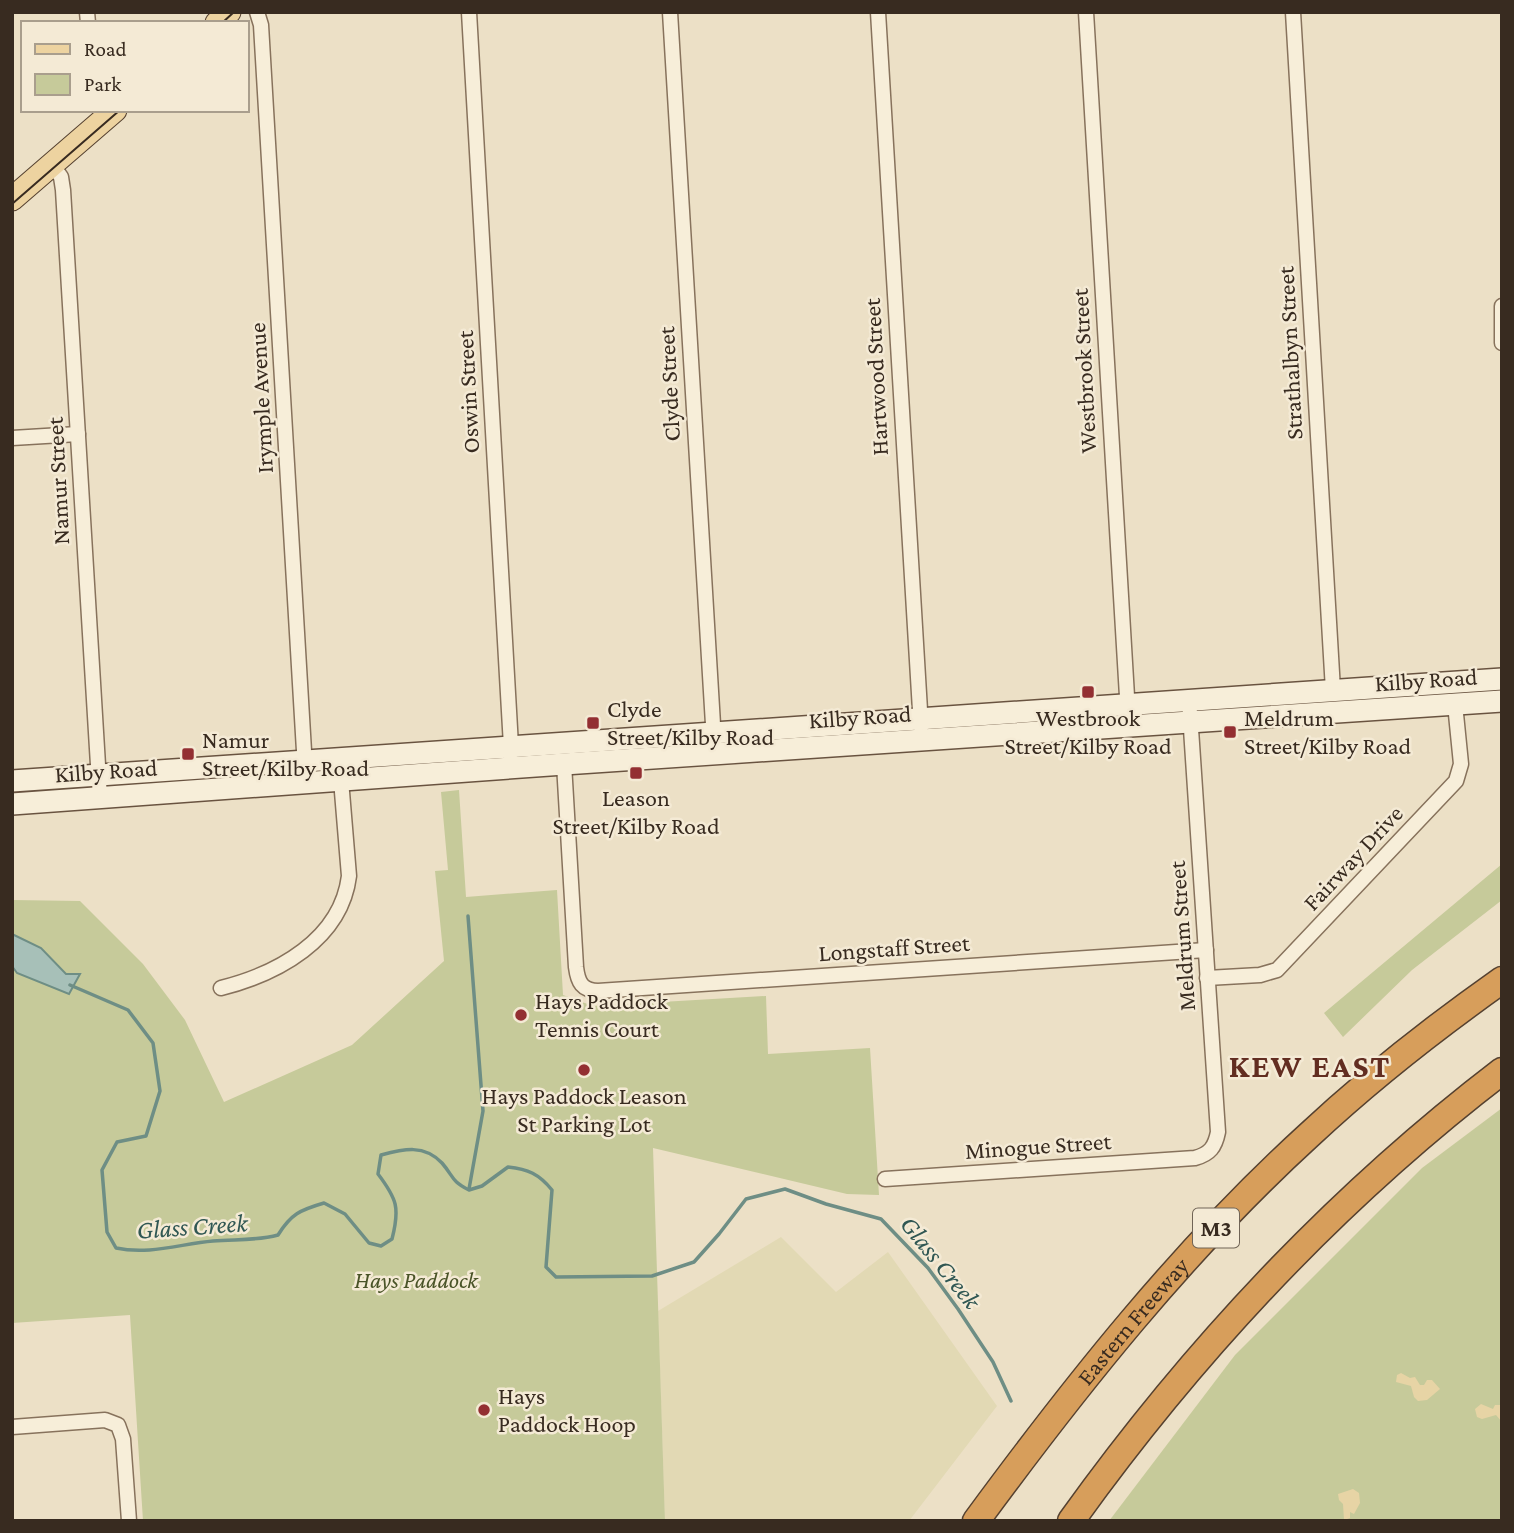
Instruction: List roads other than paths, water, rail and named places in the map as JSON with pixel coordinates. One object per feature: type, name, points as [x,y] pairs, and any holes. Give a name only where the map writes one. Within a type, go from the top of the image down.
[{"type":"highway","name":"Eastern Freeway","points":[[976,1521],[1121,1336],[1257,1184],[1359,1090],[1502,980]]},
{"type":"highway","points":[[1071,1521],[1166,1398],[1291,1256],[1394,1157],[1502,1071]]},
{"type":"main road","points":[[12,200],[110,112]]},
{"type":"street","name":"Irymple Avenue","points":[[257,12],[263,52],[306,783]]},
{"type":"street","name":"Oswin Street","points":[[469,12],[511,746],[508,768]]},
{"type":"street","name":"Clyde Street","points":[[670,12],[716,753]]},
{"type":"street","name":"Hartwood Street","points":[[878,12],[922,740]]},
{"type":"street","name":"Westbrook Street","points":[[1086,12],[1128,726]]},
{"type":"street","name":"Strathalbyn Street","points":[[1293,12],[1333,690]]},
{"type":"street","name":"Namur Street","points":[[52,164],[61,177],[63,190],[100,798]]},
{"type":"street","points":[[1502,306],[1502,342]]},
{"type":"street","points":[[12,439],[78,434]]},
{"type":"street","name":"Kilby Road","points":[[12,782],[1502,679]]},
{"type":"street","name":"Meldrum Street","points":[[1189,699],[1218,1132],[1209,1152],[1195,1158]]},
{"type":"street","name":"Kilby Road","points":[[12,804],[716,753],[1502,701]]},
{"type":"street","name":"Fairway Drive","points":[[1207,978],[1260,975],[1277,970],[1456,781],[1461,770],[1455,704]]},
{"type":"street","name":"Longstaff Street","points":[[564,764],[576,967],[580,983],[586,989],[598,991],[1206,950]]},
{"type":"street","points":[[221,988],[257,977],[291,960],[318,937],[338,912],[349,876],[341,780]]},
{"type":"street","name":"Minogue Street","points":[[885,1179],[1195,1158]]},
{"type":"street","points":[[12,1427],[106,1420],[118,1425],[123,1439],[129,1521]]},
{"type":"water","points":[[12,934],[41,948],[66,974],[80,974],[69,994],[17,973],[12,966]]},
{"type":"waterway","points":[[468,916],[483,1111],[469,1189]]},
{"type":"waterway","name":"Glass Creek","points":[[70,985],[128,1010],[153,1043],[160,1091],[146,1136],[117,1142],[102,1170],[107,1232],[116,1248],[152,1250],[213,1241],[270,1237],[278,1235],[297,1214],[324,1203],[345,1214],[369,1243],[381,1246],[392,1239],[396,1219],[393,1197],[378,1174],[381,1155],[413,1150],[435,1157],[456,1181],[469,1190],[482,1186],[508,1167],[538,1176],[552,1190],[546,1267],[556,1277],[652,1276],[694,1262],[746,1199],[785,1189],[881,1219],[928,1268],[958,1309],[993,1362],[1011,1401]]},
{"type":"tram line","points":[[224,21],[234,12]]},
{"type":"tram line","points":[[12,204],[118,112]]},
{"type":"place","name":"Westbrook Street/Kilby Road","points":[[1088,692]]},
{"type":"place","name":"Clyde Street/Kilby Road","points":[[593,723]]},
{"type":"place","name":"Meldrum Street/Kilby Road","points":[[1230,732]]},
{"type":"place","name":"Namur Street/Kilby Road","points":[[188,754]]},
{"type":"place","name":"Leason Street/Kilby Road","points":[[636,773]]},
{"type":"place","name":"Hays Paddock Tennis Court","points":[[521,1015]]},
{"type":"place","name":"Hays Paddock Leason St Parking Lot","points":[[584,1070]]},
{"type":"place","name":"Hays Paddock Hoop","points":[[484,1410]]},
{"type":"district","name":"KEW EAST","points":[[1310,1066]]},
{"type":"park label","name":"Hays Paddock","points":[[416,1280]]}]
